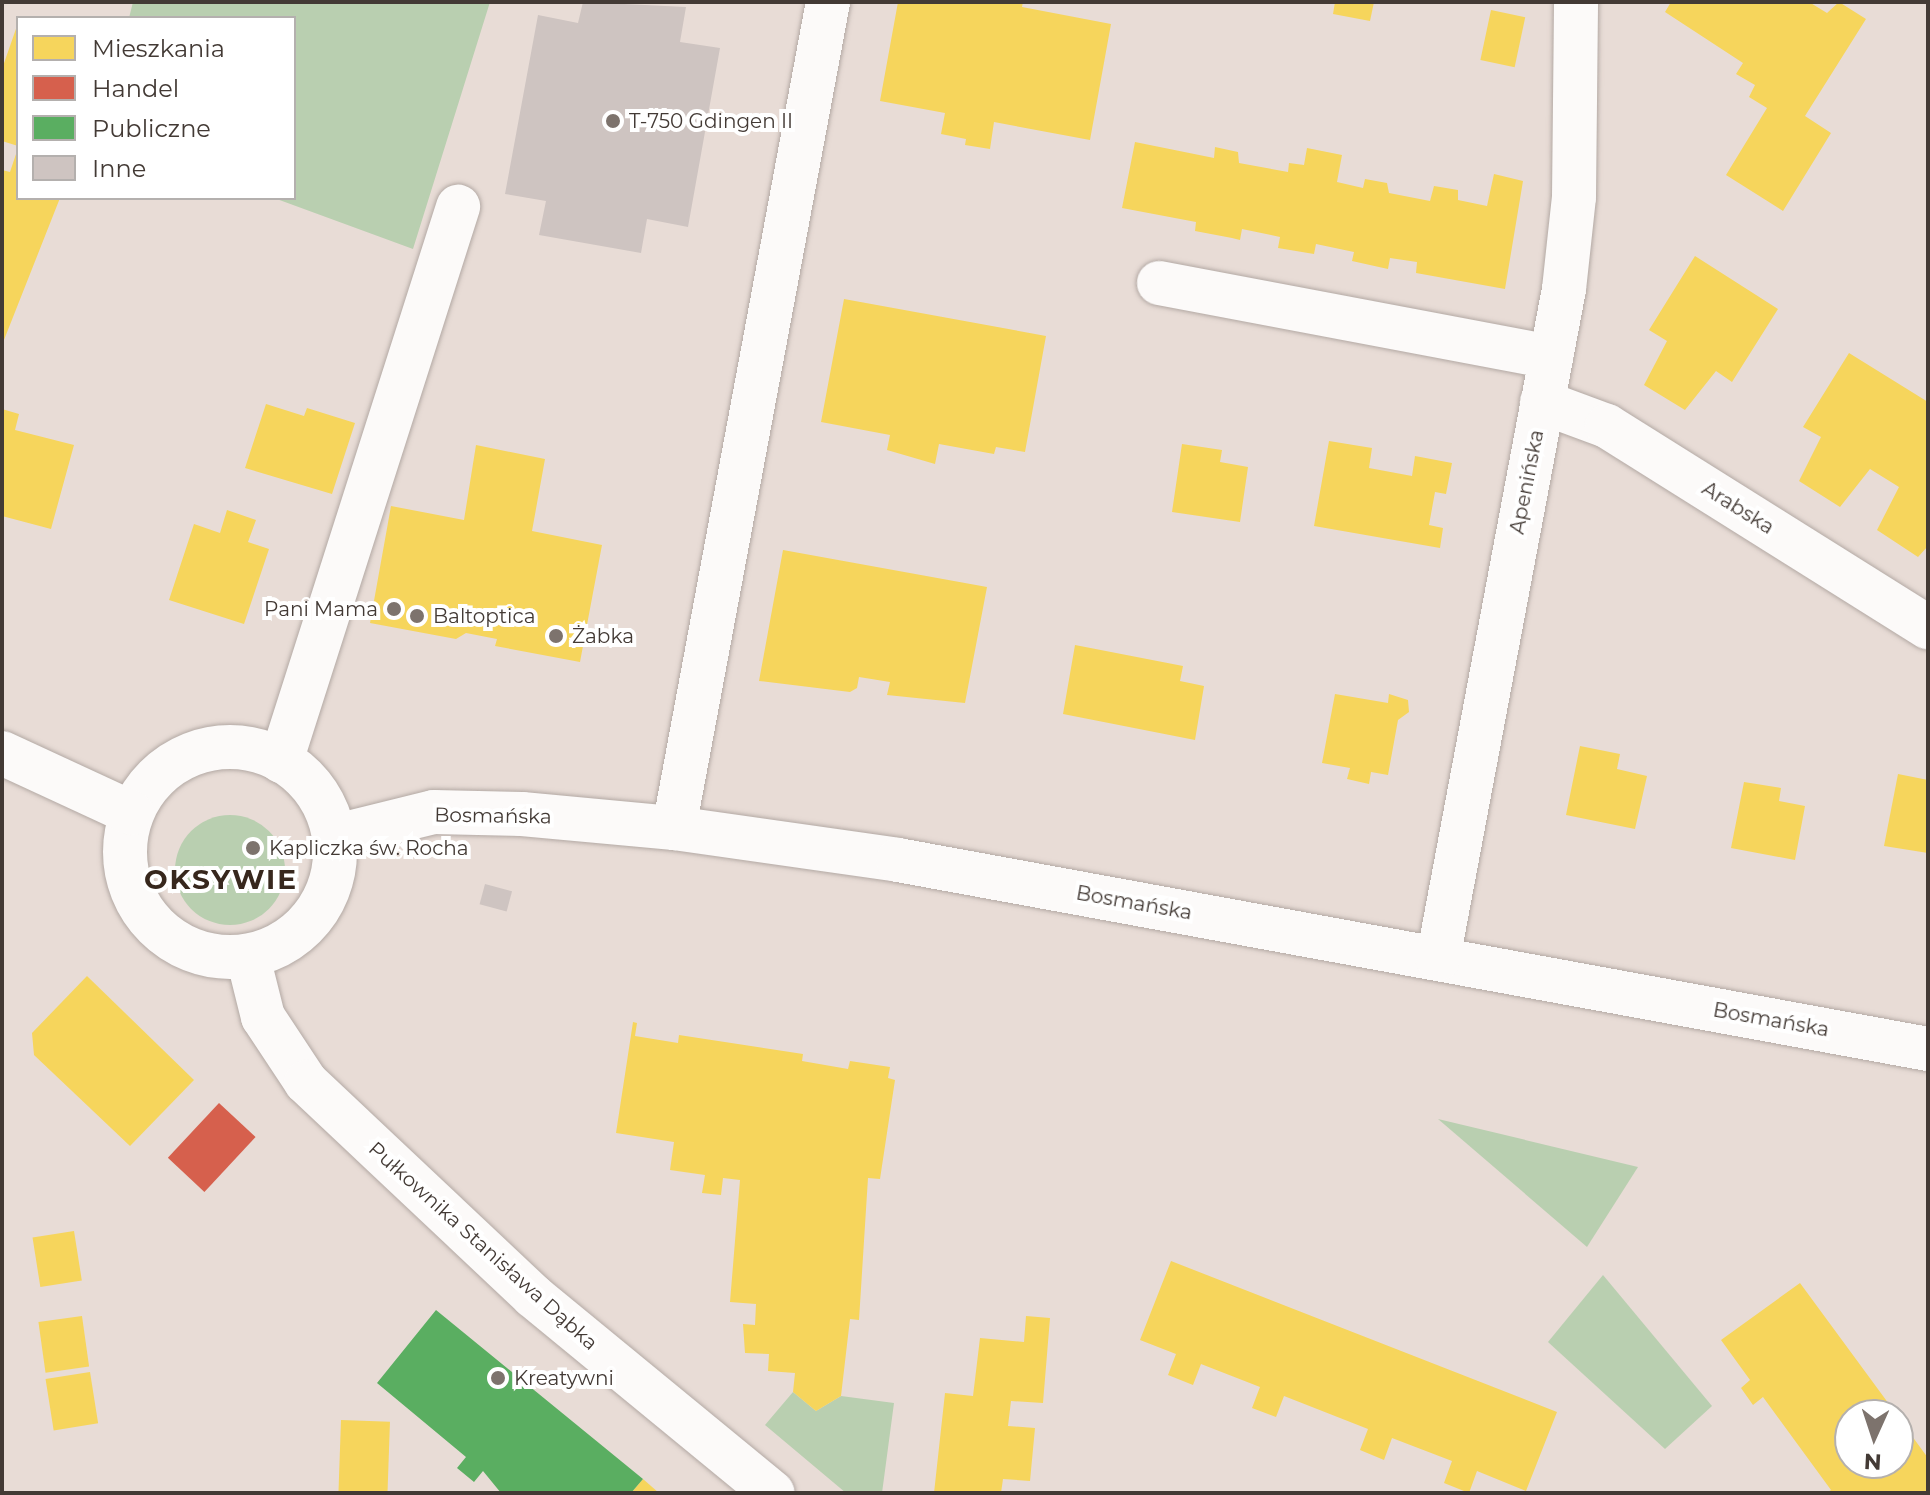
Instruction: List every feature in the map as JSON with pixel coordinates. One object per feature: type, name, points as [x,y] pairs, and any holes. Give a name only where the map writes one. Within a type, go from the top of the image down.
[{"type":"street","points":[[674,828],[828,2]]},
{"type":"street","name":"Apenińska","points":[[1438,959],[1551,357],[1574,197],[1576,2]]},
{"type":"street","points":[[281,761],[458,207]]},
{"type":"street","points":[[1159,283],[1551,357]]},
{"type":"street","name":"Arabska","points":[[1542,402],[1607,426],[1928,627]]},
{"type":"street","points":[[222,746],[261,751],[281,761],[297,769],[321,801],[336,836],[334,878],[317,915],[286,942],[248,957],[216,957],[186,949],[159,931],[139,906],[127,876],[125,845],[132,813],[153,780],[184,757],[222,746]]},
{"type":"street","points":[[2,753],[132,813]]},
{"type":"street","name":"Bosmańska","points":[[336,836],[434,812],[522,814],[674,828],[886,858],[1928,1049]]},
{"type":"street","name":"Pułkownika Stanisława Dąbka","points":[[248,957],[263,1017],[306,1082],[533,1296],[773,1493]]},
{"type":"green space","points":[[133,2],[490,2],[413,249],[279,200],[296,200],[296,16],[130,16]]},
{"type":"green space","points":[[230,815],[251,819],[269,831],[281,849],[285,870],[281,891],[269,909],[251,921],[230,925],[209,921],[191,909],[179,891],[175,870],[179,849],[191,831],[209,819]]},
{"type":"green space","points":[[1438,1119],[1638,1167],[1587,1247]]},
{"type":"green space","points":[[1603,1275],[1712,1406],[1665,1449],[1548,1342]]},
{"type":"green space","points":[[793,1392],[816,1411],[841,1396],[894,1403],[882,1493],[846,1493],[765,1425]]},
{"type":"building: Mieszkania","points":[[898,2],[1023,2],[1022,7],[1111,24],[1090,140],[994,122],[990,149],[965,145],[966,139],[941,134],[945,113],[880,101]]},
{"type":"building: Mieszkania","points":[[1335,2],[1374,2],[1370,21],[1333,14]]},
{"type":"building: Mieszkania","points":[[1671,2],[1809,2],[1827,13],[1839,2],[1866,19],[1805,116],[1831,133],[1783,211],[1726,175],[1767,108],[1749,97],[1755,85],[1736,74],[1743,63],[1665,12]]},
{"type":"building: Mieszkania","points":[[1491,10],[1525,17],[1515,67],[1480,60]]},
{"type":"building: Mieszkania","points":[[16,29],[16,145],[2,141],[2,69]]},
{"type":"building: Mieszkania","points":[[1135,142],[1214,158],[1215,147],[1238,152],[1239,163],[1288,172],[1289,163],[1304,165],[1307,148],[1342,155],[1337,182],[1363,188],[1365,179],[1387,183],[1389,193],[1430,201],[1434,186],[1458,190],[1458,200],[1487,206],[1494,174],[1523,181],[1505,289],[1416,273],[1417,262],[1390,258],[1388,269],[1352,261],[1354,252],[1316,244],[1314,254],[1278,248],[1280,237],[1242,229],[1240,240],[1195,231],[1196,222],[1122,208]]},
{"type":"building: Mieszkania","points":[[16,154],[16,200],[59,200],[2,345],[2,170],[10,172]]},
{"type":"building: Mieszkania","points":[[1695,256],[1778,309],[1732,382],[1716,371],[1685,410],[1644,385],[1667,341],[1649,330]]},
{"type":"building: Mieszkania","points":[[844,299],[1046,336],[1025,452],[996,447],[994,454],[939,444],[935,464],[887,450],[890,435],[821,422]]},
{"type":"building: Mieszkania","points":[[1849,353],[1928,402],[1928,546],[1918,557],[1877,530],[1899,487],[1870,469],[1840,507],[1799,481],[1821,437],[1803,427]]},
{"type":"building: Mieszkania","points":[[266,404],[304,416],[307,408],[355,423],[332,494],[245,468]]},
{"type":"building: Mieszkania","points":[[2,409],[19,414],[15,430],[74,445],[51,529],[2,516]]},
{"type":"building: Mieszkania","points":[[1329,441],[1372,448],[1369,468],[1412,476],[1415,456],[1452,463],[1446,494],[1435,492],[1429,525],[1443,528],[1440,548],[1314,526]]},
{"type":"building: Mieszkania","points":[[1182,444],[1222,450],[1220,462],[1248,467],[1240,522],[1172,512]]},
{"type":"building: Mieszkania","points":[[476,445],[545,459],[532,531],[602,545],[580,662],[495,646],[497,639],[466,633],[456,639],[370,623],[391,506],[464,520]]},
{"type":"building: Mieszkania","points":[[227,510],[256,520],[248,542],[269,549],[244,624],[169,600],[194,524],[220,533]]},
{"type":"building: Mieszkania","points":[[783,550],[987,587],[965,703],[887,695],[890,682],[859,677],[857,688],[850,692],[759,681]]},
{"type":"building: Mieszkania","points":[[1075,645],[1183,666],[1180,681],[1204,686],[1195,740],[1063,714]]},
{"type":"building: Mieszkania","points":[[1335,694],[1388,703],[1389,694],[1408,700],[1409,712],[1398,720],[1388,775],[1371,772],[1369,784],[1347,779],[1350,768],[1322,763]]},
{"type":"building: Mieszkania","points":[[1580,746],[1620,754],[1617,769],[1647,776],[1635,829],[1566,815]]},
{"type":"building: Mieszkania","points":[[1898,774],[1928,780],[1928,853],[1884,846]]},
{"type":"building: Mieszkania","points":[[1744,782],[1781,788],[1779,801],[1805,806],[1795,860],[1731,848]]},
{"type":"building: Mieszkania","points":[[87,976],[194,1080],[130,1146],[34,1055],[32,1033]]},
{"type":"building: Mieszkania","points":[[633,1022],[637,1023],[635,1036],[678,1043],[679,1035],[803,1054],[802,1061],[848,1069],[850,1061],[890,1067],[888,1078],[895,1080],[880,1179],[868,1178],[859,1320],[850,1319],[841,1396],[816,1411],[793,1392],[795,1373],[768,1371],[769,1354],[745,1353],[743,1324],[755,1325],[756,1304],[730,1302],[740,1180],[723,1178],[721,1195],[702,1193],[705,1175],[670,1170],[674,1142],[616,1133]]},
{"type":"building: Mieszkania","points":[[74,1231],[82,1280],[40,1287],[33,1238]]},
{"type":"building: Mieszkania","points":[[1171,1261],[1557,1412],[1526,1491],[1477,1471],[1469,1493],[1444,1483],[1452,1461],[1392,1438],[1384,1460],[1360,1450],[1368,1429],[1284,1396],[1276,1417],[1252,1408],[1260,1387],[1201,1364],[1193,1385],[1168,1375],[1176,1354],[1140,1340]]},
{"type":"building: Mieszkania","points":[[1800,1283],[1885,1399],[1834,1399],[1834,1479],[1914,1479],[1914,1439],[1928,1458],[1928,1493],[1826,1493],[1831,1490],[1763,1397],[1753,1405],[1741,1388],[1750,1380],[1721,1340]]},
{"type":"building: Mieszkania","points":[[82,1316],[89,1367],[46,1373],[38,1322]]},
{"type":"building: Mieszkania","points":[[1026,1316],[1050,1318],[1043,1403],[1011,1401],[1008,1426],[1035,1428],[1030,1481],[1003,1479],[1001,1493],[934,1493],[945,1393],[973,1396],[980,1338],[1024,1342]]},
{"type":"building: Mieszkania","points":[[90,1372],[98,1423],[54,1430],[46,1379]]},
{"type":"building: Mieszkania","points":[[341,1420],[390,1422],[387,1493],[338,1493]]},
{"type":"building: Mieszkania","points":[[643,1479],[659,1493],[631,1493]]},
{"type":"building: Handel","points":[[219,1103],[256,1137],[204,1192],[168,1158]]},
{"type":"building: Publiczne","points":[[436,1310],[643,1479],[631,1493],[501,1493],[483,1471],[474,1482],[457,1468],[466,1457],[377,1383]]},
{"type":"building: Inne","name":"T-750 Gdingen II","points":[[583,2],[686,7],[680,42],[720,48],[688,227],[647,219],[641,253],[539,235],[546,201],[505,194],[538,15],[578,23]]},
{"type":"building: Inne","points":[[485,884],[512,891],[507,912],[480,904]]},
{"type":"place","name":"T-750 Gdingen II","points":[[613,121]]},
{"type":"place","name":"Pani Mama","points":[[394,609]]},
{"type":"place","name":"Baltoptica","points":[[417,616]]},
{"type":"place","name":"Żabka","points":[[556,636]]},
{"type":"place","name":"Kapliczka św. Rocha","points":[[253,848]]},
{"type":"place","name":"Kreatywni","points":[[498,1378]]},
{"type":"district","name":"OKSYWIE","points":[[221,879]]}]
